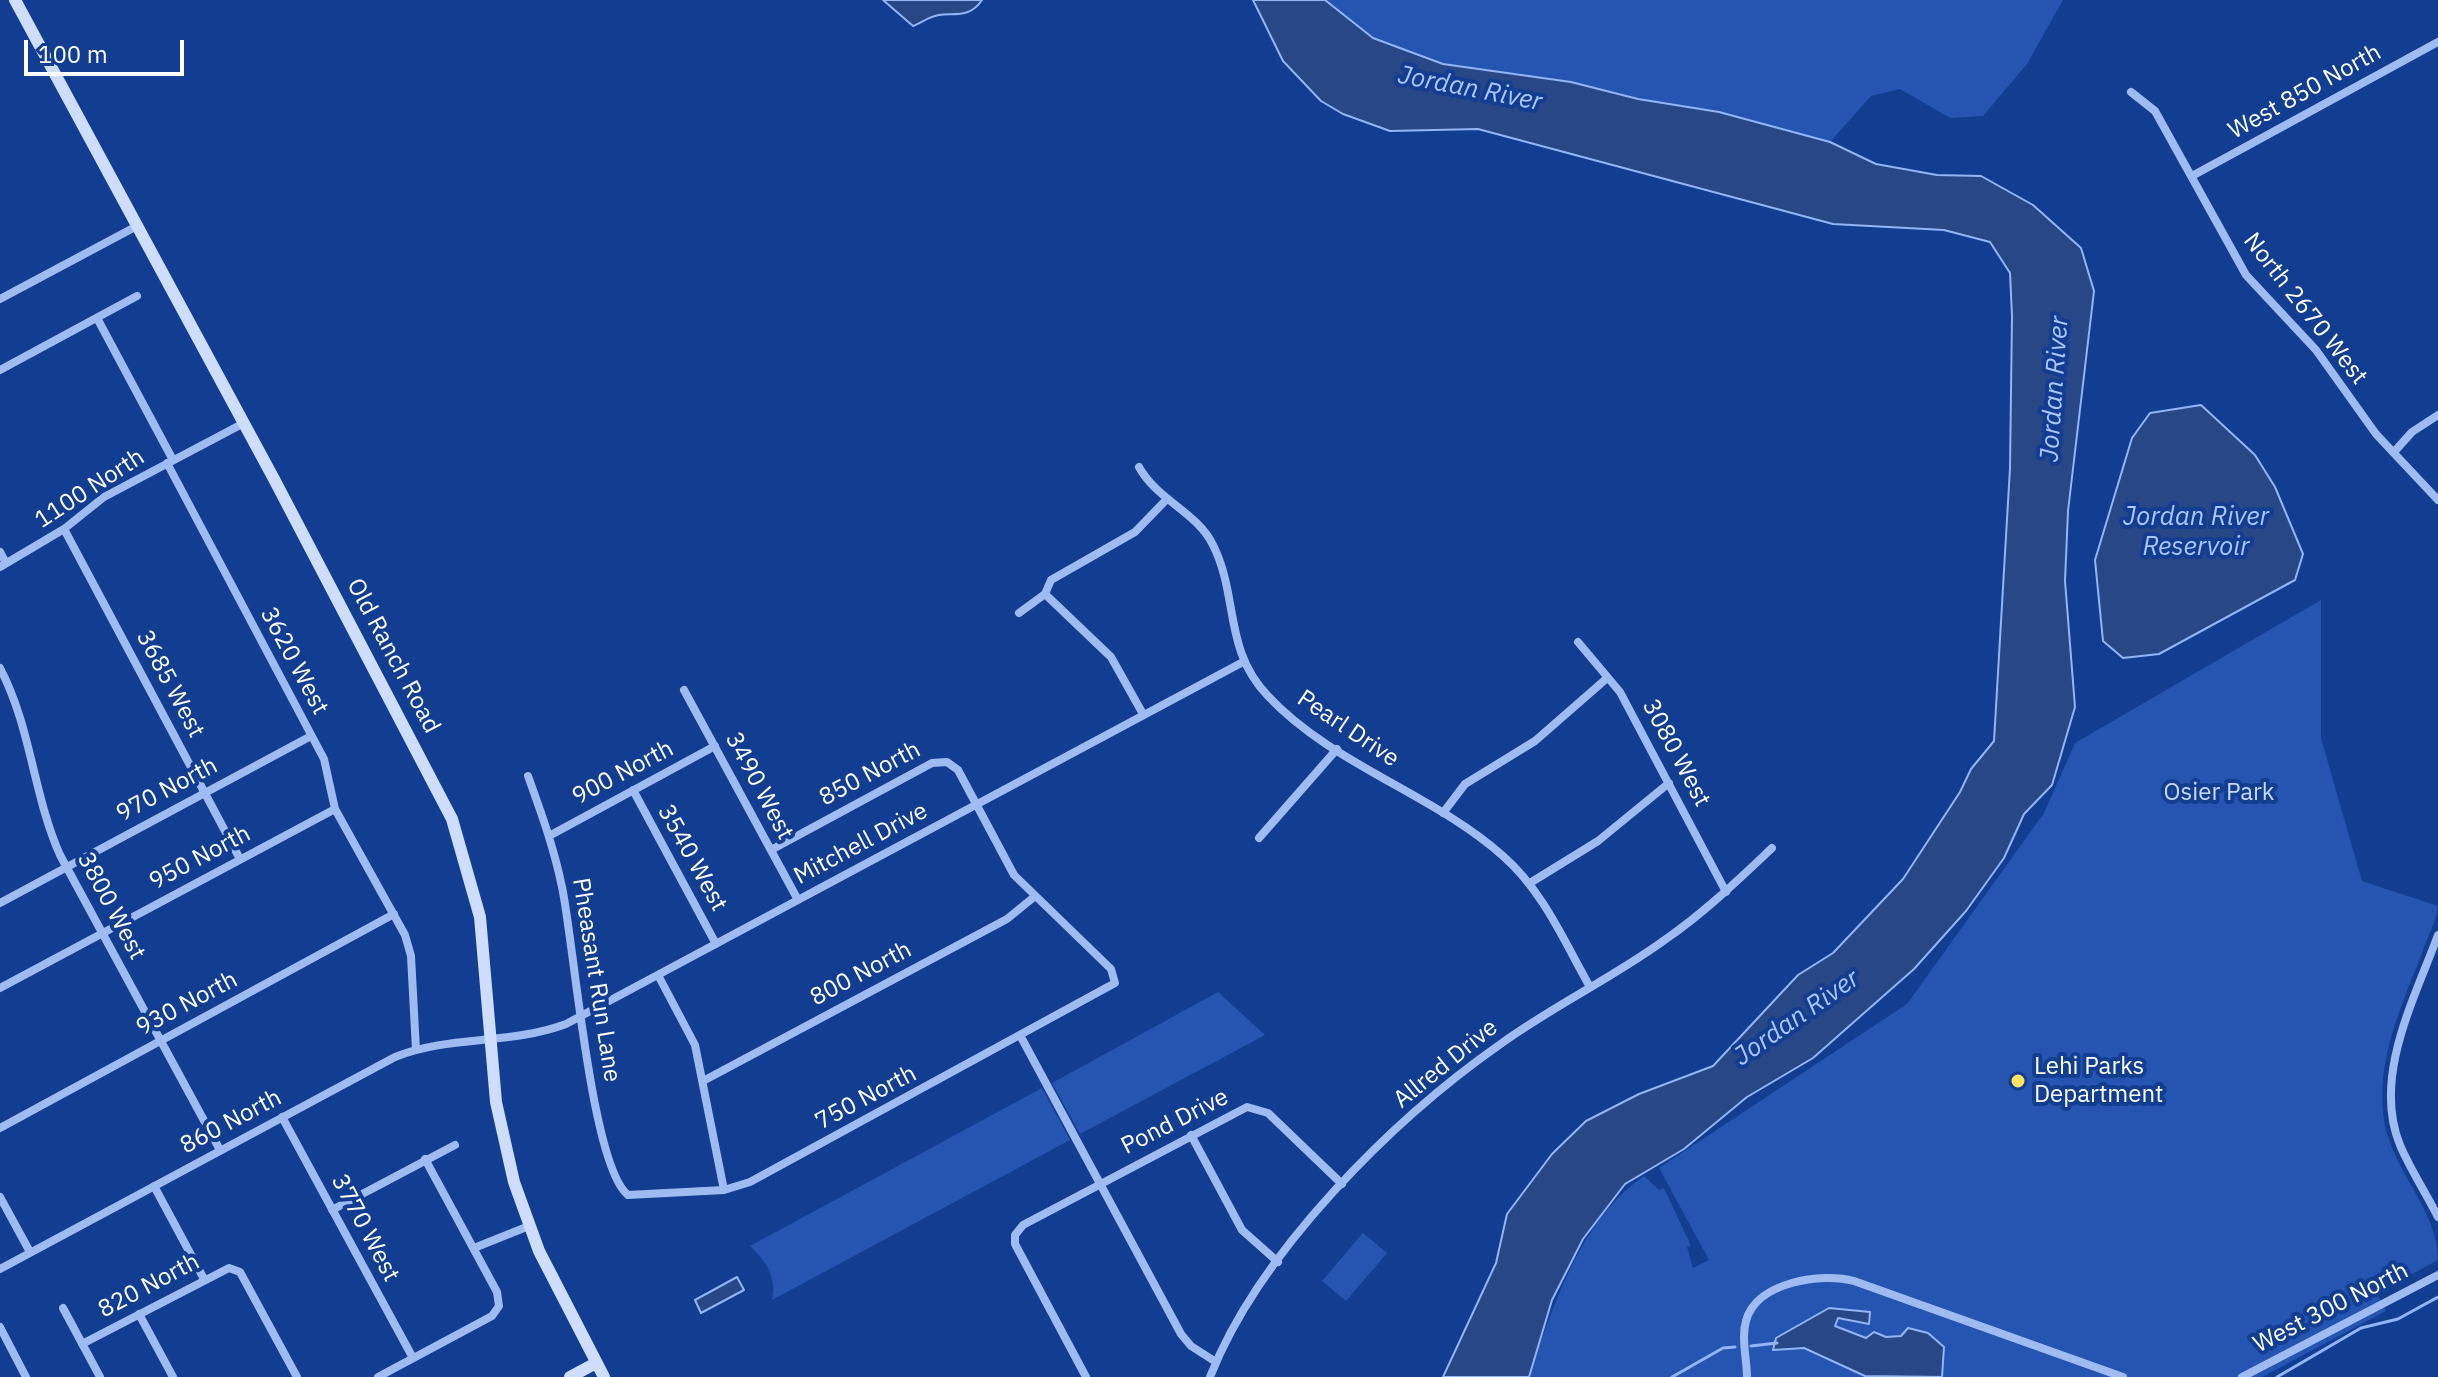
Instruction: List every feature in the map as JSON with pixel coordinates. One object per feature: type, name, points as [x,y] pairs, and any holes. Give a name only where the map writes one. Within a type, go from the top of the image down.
[{"type":"street","name":"Old Ranch Road","points":[[15,0],[430,771],[452,819],[480,917],[489,991],[496,1102],[529,1226],[604,1377]]},
{"type":"street","name":"West 850 North","points":[[2192,176],[2438,42]]},
{"type":"street","name":"North 2670 West","points":[[2131,92],[2155,111],[2246,275],[2316,350],[2394,452],[2438,500]]},
{"type":"street","points":[[0,299],[137,226]]},
{"type":"street","points":[[0,370],[137,296]]},
{"type":"street","name":"3620 West","points":[[97,318],[324,759],[335,809],[394,914],[411,956],[416,1050]]},
{"type":"street","points":[[2394,452],[2412,432],[2438,415]]},
{"type":"street","name":"1100 North","points":[[3,565],[64,529],[104,497],[244,423]]},
{"type":"street","name":"Pearl Drive","points":[[1139,467],[1151,486],[1203,530],[1215,548],[1243,662],[1277,705],[1337,749],[1490,845],[1530,883],[1590,987]]},
{"type":"street","points":[[1019,613],[1045,594],[1051,580],[1135,532],[1166,500]]},
{"type":"street","name":"3685 West","points":[[64,529],[240,859]]},
{"type":"street","points":[[0,552],[3,565]]},
{"type":"street","points":[[1045,594],[1111,657],[1143,714]]},
{"type":"street","name":"3080 West","points":[[1578,642],[1620,692],[1726,892]]},
{"type":"street","name":"Mitchell Drive","points":[[490,1039],[543,1033],[580,1017],[1243,662]]},
{"type":"street","name":"3800 West","points":[[0,668],[19,708],[49,828],[220,1150]]},
{"type":"street","points":[[1443,813],[1470,780],[1535,741],[1606,679]]},
{"type":"street","name":"3490 West","points":[[684,690],[798,900]]},
{"type":"street","name":"970 North","points":[[0,903],[311,736]]},
{"type":"street","name":"900 North","points":[[549,836],[715,746]]},
{"type":"street","points":[[1259,838],[1337,749]]},
{"type":"street","name":"850 North","points":[[771,850],[932,763],[947,762],[958,770],[976,804]]},
{"type":"street","name":"Pheasant Run Lane","points":[[528,776],[549,836],[567,911],[580,1017],[605,1145],[621,1190]]},
{"type":"street","points":[[1530,883],[1598,841],[1669,783]]},
{"type":"street","name":"3540 West","points":[[633,790],[716,944]]},
{"type":"street","points":[[976,804],[1014,875],[1034,897]]},
{"type":"street","name":"950 North","points":[[0,988],[335,809]]},
{"type":"street","name":"Allred Drive","points":[[1210,1377],[1216,1362],[1278,1262],[1342,1184],[1401,1126],[1459,1075],[1523,1029],[1668,938],[1726,892],[1772,848]]},
{"type":"street","name":"750 North","points":[[621,1190],[635,1197],[724,1190],[762,1176],[1115,983],[1111,969],[1034,897]]},
{"type":"street","name":"800 North","points":[[703,1081],[1007,919],[1034,897]]},
{"type":"street","name":"930 North","points":[[0,1128],[394,914]]},
{"type":"street","points":[[2438,935],[2395,1056],[2392,1084],[2393,1114],[2399,1143],[2438,1217]]},
{"type":"street","points":[[658,975],[695,1045],[724,1190]]},
{"type":"street","points":[[1021,1037],[1181,1334],[1191,1346],[1216,1362]]},
{"type":"street","name":"860 North","points":[[0,1269],[385,1062],[416,1050],[490,1039]]},
{"type":"street","name":"Pond Drive","points":[[1086,1377],[1017,1249],[1015,1235],[1023,1225],[1241,1108],[1258,1108],[1268,1113],[1342,1184]]},
{"type":"street","name":"3770 West","points":[[282,1117],[413,1358]]},
{"type":"street","points":[[1191,1135],[1242,1230],[1278,1262]]},
{"type":"street","points":[[332,1210],[455,1145]]},
{"type":"street","points":[[378,1377],[497,1311],[497,1292],[425,1159]]},
{"type":"street","points":[[154,1186],[204,1279]]},
{"type":"street","points":[[0,1197],[30,1252]]},
{"type":"street","points":[[474,1248],[529,1226]]},
{"type":"street","name":"820 North","points":[[82,1344],[221,1270],[236,1269],[297,1377]]},
{"type":"street","name":"West 300 North","points":[[2242,1377],[2438,1275]]},
{"type":"street","points":[[1747,1377],[1746,1320],[1753,1309],[1784,1286],[1826,1277],[1854,1281],[2123,1377]]},
{"type":"street","points":[[63,1308],[100,1377]]},
{"type":"street","points":[[139,1314],[173,1377]]},
{"type":"street","points":[[0,1327],[26,1377]]},
{"type":"street","points":[[570,1377],[596,1363]]},
{"type":"green space","points":[[1325,0],[2063,0],[2027,64],[1983,116],[1950,118],[1900,89],[1871,96],[1830,142],[1719,112],[1638,99],[1571,82],[1443,64],[1373,38]]},
{"type":"green space","name":"Osier Park","points":[[2321,600],[2321,738],[2362,881],[2438,906],[2393,1031],[2382,1091],[2383,1112],[2393,1151],[2430,1222],[2438,1260],[2377,1293],[2386,1311],[2262,1377],[1513,1377],[1520,1354],[1540,1344],[1568,1274],[1592,1230],[1624,1192],[1644,1176],[1659,1190],[1664,1188],[1691,1246],[1687,1247],[1693,1268],[1709,1260],[1659,1168],[1907,1004],[2044,813],[2075,743]]},
{"type":"green space","points":[[1218,992],[1265,1035],[1080,1134],[1052,1083]]},
{"type":"green space","points":[[1042,1088],[1070,1140],[772,1300],[773,1284],[769,1270],[750,1246]]},
{"type":"green space","points":[[1363,1233],[1387,1253],[1346,1301],[1322,1281]]},
{"type":"water","points":[[883,0],[982,0],[968,12],[936,16],[913,26]]},
{"type":"water","name":"Jordan River","points":[[1253,0],[1325,0],[1373,38],[1443,64],[1571,82],[1638,99],[1719,112],[1830,142],[1876,164],[1937,175],[1981,176],[2033,205],[2081,248],[2094,291],[2068,511],[2065,581],[2075,707],[2052,785],[2024,814],[2004,858],[1966,911],[1914,969],[1813,1058],[1747,1097],[1684,1149],[1625,1184],[1583,1239],[1552,1300],[1529,1377],[1443,1377],[1496,1263],[1507,1214],[1552,1154],[1586,1121],[1639,1094],[1713,1066],[1798,975],[1833,953],[1903,879],[1960,792],[1971,769],[1994,741],[2010,468],[2010,273],[1990,242],[1944,230],[1833,224],[1478,129],[1390,131],[1343,114],[1321,101],[1283,61]]},
{"type":"water","name":"Jordan River Reservoir","points":[[2201,405],[2255,455],[2275,487],[2303,554],[2295,580],[2159,654],[2123,658],[2103,641],[2095,560],[2132,438],[2150,413]]},
{"type":"water","points":[[737,1277],[744,1290],[701,1313],[695,1300]]},
{"type":"water","points":[[1829,1308],[1870,1312],[1869,1324],[1838,1318],[1835,1326],[1866,1338],[1874,1332],[1886,1337],[1901,1336],[1908,1328],[1928,1333],[1944,1347],[1942,1377],[1865,1376],[1804,1348],[1773,1350],[1776,1338]]},
{"type":"waterway","points":[[2277,1377],[2361,1328],[2398,1319],[2438,1297]]},
{"type":"waterway","points":[[1751,1346],[1777,1343]]},
{"type":"waterway","points":[[1672,1377],[1723,1348],[1735,1347]]},
{"type":"place","name":"Lehi Parks Department","points":[[2018,1081]]}]
